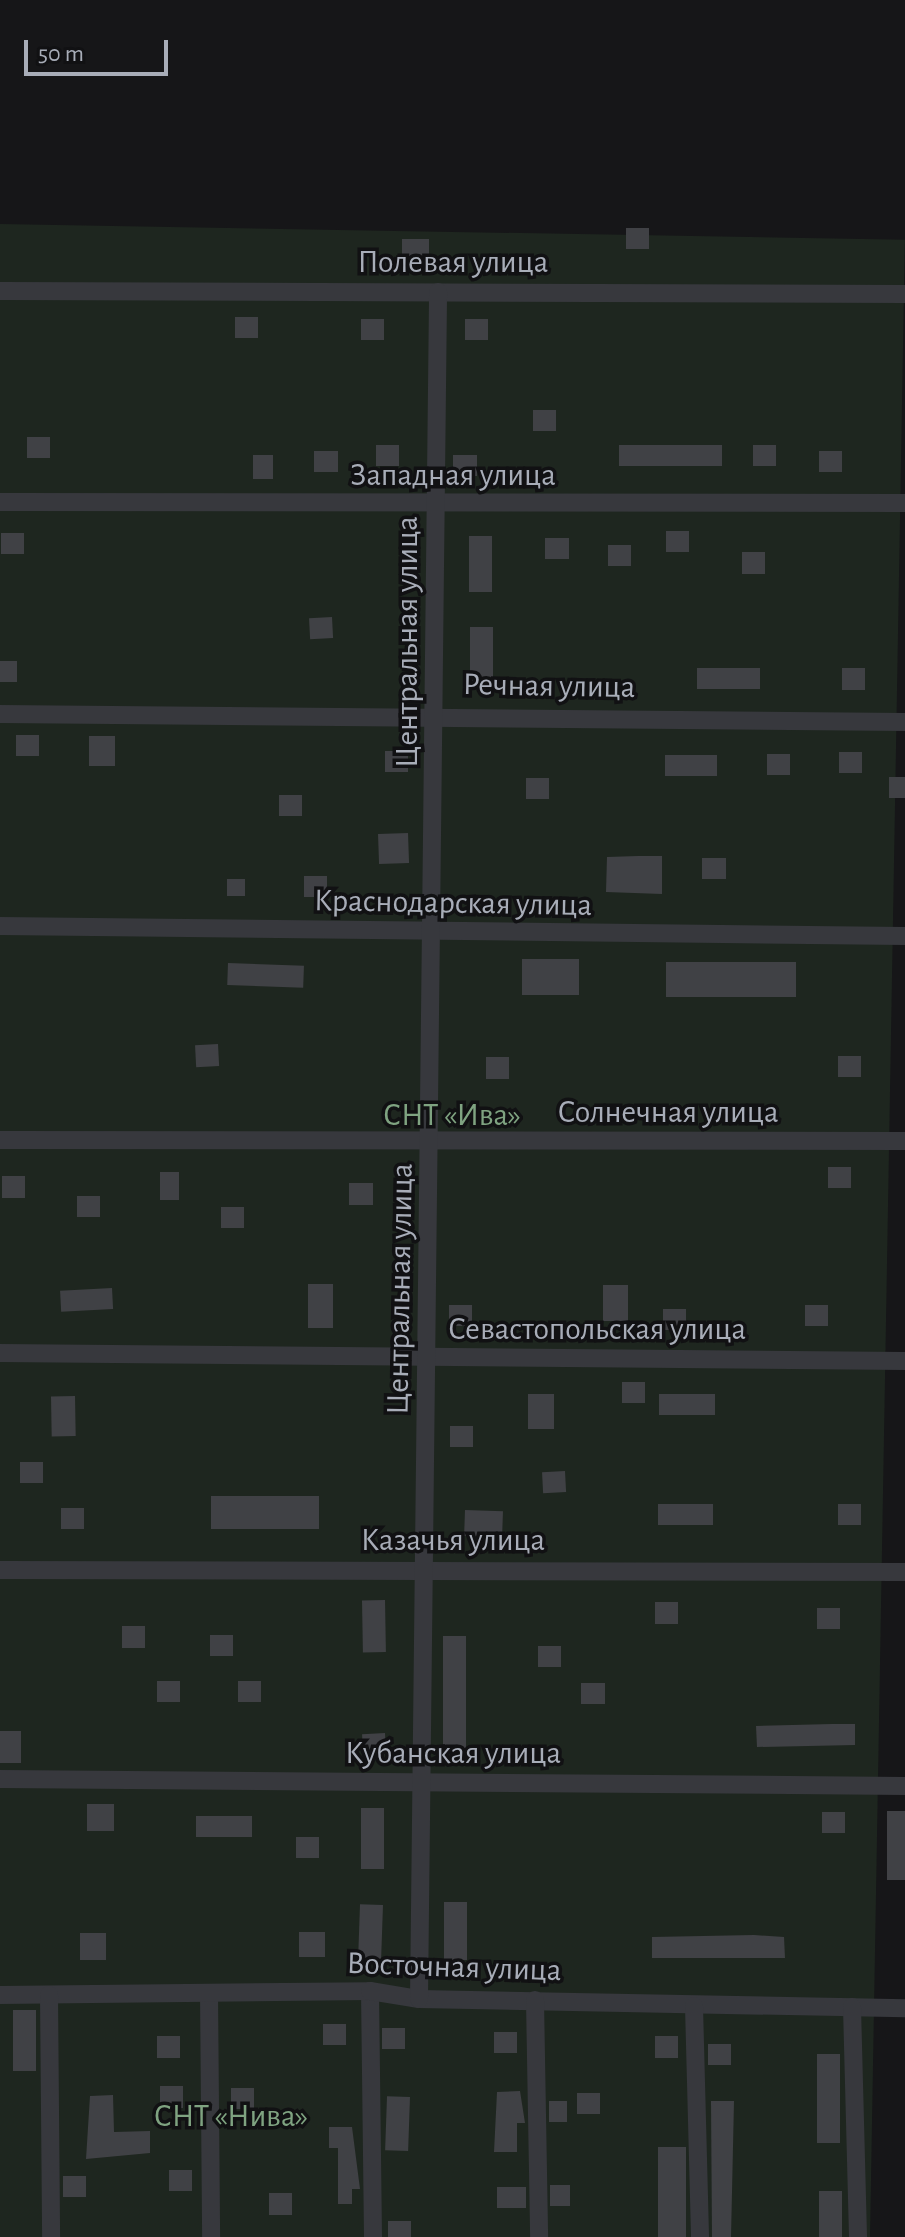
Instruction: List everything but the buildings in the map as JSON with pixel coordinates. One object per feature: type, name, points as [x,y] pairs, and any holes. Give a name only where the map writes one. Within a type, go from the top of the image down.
[{"type":"street","name":"Полевая улица","points":[[0,291],[905,294]]},
{"type":"street","name":"Центральная улица","points":[[419,1999],[425,1782],[425,1569],[438,715],[438,292]]},
{"type":"street","name":"Западная улица","points":[[0,502],[436,506],[905,503]]},
{"type":"street","name":"Речная улица","points":[[0,714],[438,715],[905,722]]},
{"type":"street","name":"Краснодарская улица","points":[[0,926],[433,934],[905,936]]},
{"type":"street","name":"Солнечная улица","points":[[0,1140],[905,1141]]},
{"type":"street","name":"Севастопольская улица","points":[[0,1353],[905,1361]]},
{"type":"street","name":"Казачья улица","points":[[0,1570],[905,1572]]},
{"type":"street","name":"Кубанская улица","points":[[0,1779],[905,1786]]},
{"type":"street","name":"Восточная улица","points":[[0,1995],[370,1991],[419,1999],[905,2008]]},
{"type":"street","points":[[370,1991],[373,2237]]},
{"type":"street","points":[[209,1993],[211,2237]]},
{"type":"street","points":[[49,1995],[51,2237]]},
{"type":"street","points":[[535,2000],[539,2237]]},
{"type":"street","points":[[694,2006],[700,2237]]},
{"type":"street","points":[[852,2007],[858,2237]]},
{"type":"green space","name":"СНТ «Ива»","points":[[0,224],[905,240],[870,2237],[0,2237]]},
{"type":"park label","name":"СНТ «Нива»","points":[[231,2116]]}]
